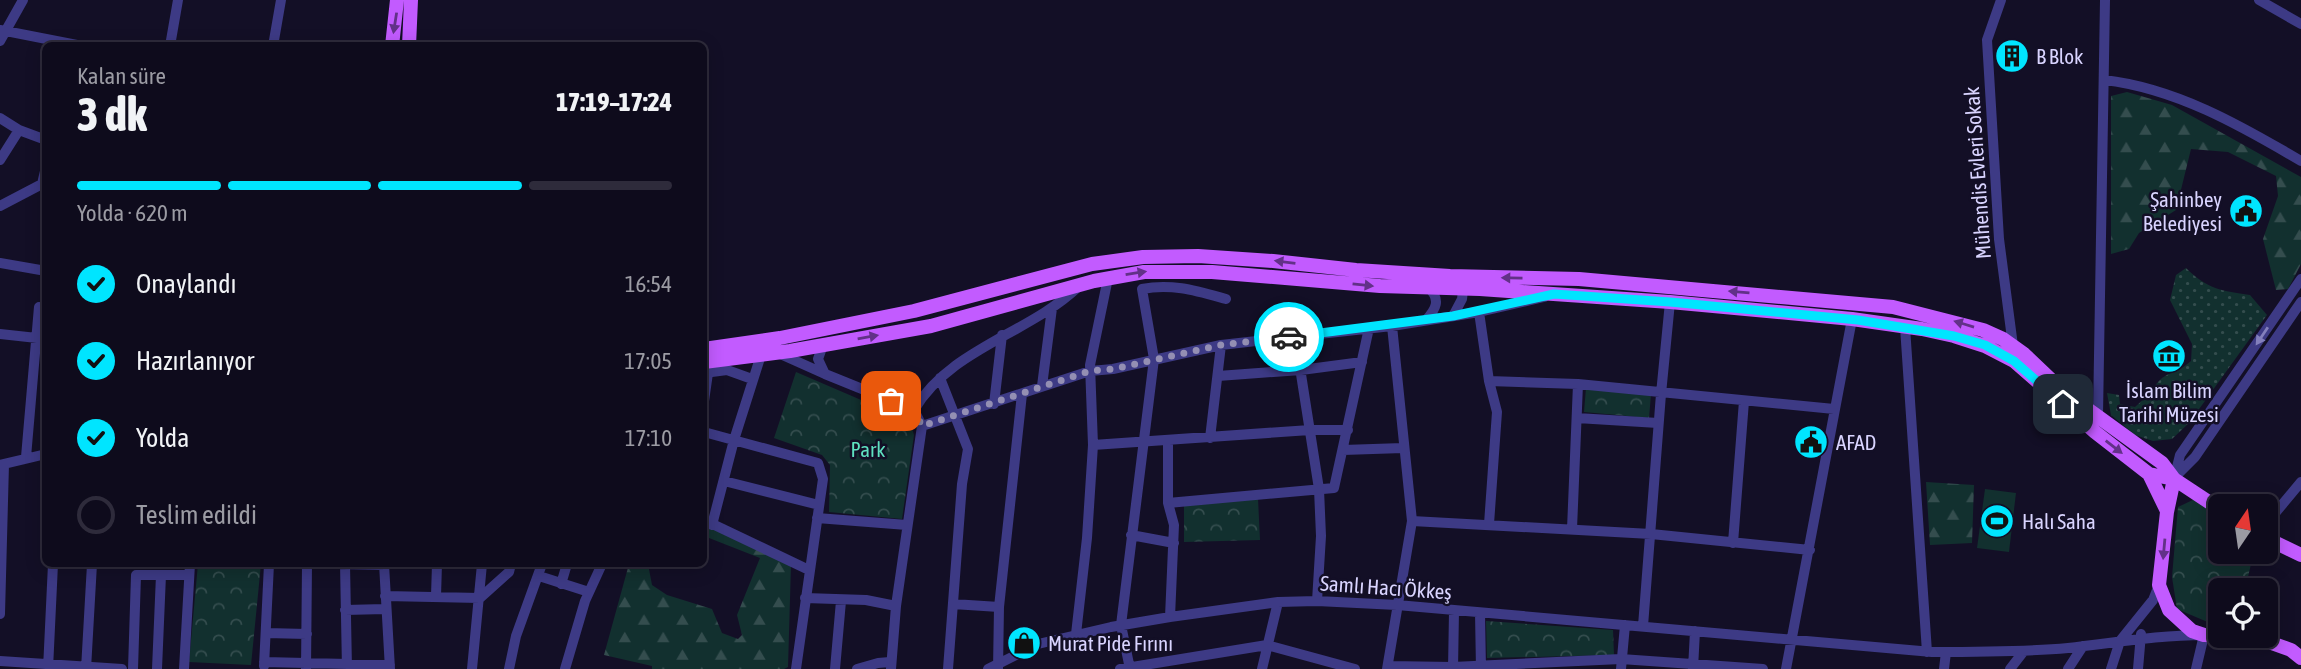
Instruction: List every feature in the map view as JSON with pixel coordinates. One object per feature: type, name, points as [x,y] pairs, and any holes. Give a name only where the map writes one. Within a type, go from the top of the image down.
[{"type":"main road","points":[[392,42],[397,0]]},
{"type":"main road","points":[[409,42],[411,0]]},
{"type":"main road","points":[[707,349],[780,338],[901,313],[977,296],[1092,264],[1143,257],[1198,256],[1273,261],[1554,294],[1852,319],[1954,336],[1985,345],[2014,361],[2095,432],[2149,474],[2174,480],[2208,501]]},
{"type":"main road","points":[[707,368],[761,355],[930,326],[1081,284],[1144,272],[1212,272],[1429,288],[1464,283],[1579,279],[1893,307],[1983,330],[2013,346],[2064,392],[2162,463],[2174,480],[2167,512],[2159,585],[2169,610],[2192,631],[2204,635],[2263,640],[2291,650],[2301,660]]},
{"type":"main road","points":[[2149,474],[2167,512]]},
{"type":"main road","points":[[2167,512],[2183,500],[2200,496]]},
{"type":"main road","points":[[2278,544],[2301,555]]},
{"type":"street","points":[[23,0],[2,34],[52,42]]},
{"type":"street","points":[[171,42],[178,0]]},
{"type":"street","points":[[274,42],[281,0]]},
{"type":"street","name":"Mühendis Evleri Sokak","points":[[2001,0],[1987,40],[1998,239],[2013,346]]},
{"type":"street","points":[[2098,415],[2105,0]]},
{"type":"street","points":[[2259,0],[2301,24]]},
{"type":"street","points":[[2104,80],[2132,83],[2171,96],[2216,115],[2301,161]]},
{"type":"street","points":[[0,118],[42,139]]},
{"type":"street","points":[[0,160],[19,130]]},
{"type":"street","points":[[0,206],[42,185]]},
{"type":"street","points":[[0,263],[42,270]]},
{"type":"street","points":[[1076,634],[1087,538],[1093,445],[1090,371],[1108,278]]},
{"type":"street","points":[[2174,480],[2180,454],[2301,279]]},
{"type":"street","points":[[1453,316],[1462,299],[1464,283]]},
{"type":"street","points":[[914,410],[923,395],[940,378],[1002,335],[1052,308],[1081,284]]},
{"type":"street","points":[[1226,299],[1176,286],[1142,289],[1154,359],[1130,535],[1121,625],[1127,668],[1268,645],[1355,669]]},
{"type":"street","points":[[1426,320],[1437,304],[1429,288]]},
{"type":"street","points":[[922,426],[1090,371],[1221,345],[1392,326],[1479,312],[1554,294]]},
{"type":"street","points":[[1643,626],[1670,302]]},
{"type":"street","points":[[2174,480],[2194,457],[2301,302]]},
{"type":"street","points":[[26,457],[41,338],[39,307]]},
{"type":"street","points":[[1042,386],[1052,308]]},
{"type":"street","points":[[1479,312],[1489,381],[1497,412],[1489,524]]},
{"type":"street","points":[[1786,669],[1852,319]]},
{"type":"street","points":[[1392,326],[1412,521],[1387,667],[1621,664],[1763,669]]},
{"type":"street","points":[[1905,327],[1927,652]]},
{"type":"street","points":[[1168,503],[1334,488],[1369,328]]},
{"type":"street","points":[[0,334],[41,338]]},
{"type":"street","points":[[994,404],[1002,335]]},
{"type":"street","points":[[1295,336],[1319,489],[1321,536],[1317,601]]},
{"type":"street","points":[[823,345],[818,359],[825,374]]},
{"type":"street","points":[[1210,438],[1221,345]]},
{"type":"street","points":[[778,353],[914,410],[922,426],[890,665],[878,663],[858,669]]},
{"type":"street","points":[[761,355],[724,481],[708,523],[809,570]]},
{"type":"street","points":[[1217,376],[1301,370],[1362,362]]},
{"type":"street","points":[[707,369],[727,370],[752,379]]},
{"type":"street","points":[[940,378],[968,449],[962,484],[948,669]]},
{"type":"street","points":[[1489,381],[1578,384],[1834,410]]},
{"type":"street","points":[[1572,529],[1578,384]]},
{"type":"street","points":[[994,667],[1022,394]]},
{"type":"street","points":[[1733,543],[1745,401]]},
{"type":"street","points":[[1577,418],[1658,423]]},
{"type":"street","points":[[1093,445],[1348,429]]},
{"type":"street","points":[[707,433],[818,463],[823,479],[796,669]]},
{"type":"street","points":[[1168,440],[1168,503],[1174,525],[1170,617]]},
{"type":"street","points":[[1343,450],[1403,448]]},
{"type":"street","points":[[0,614],[2,464],[42,455]]},
{"type":"street","points":[[724,481],[819,505]]},
{"type":"street","points":[[2278,510],[2301,482]]},
{"type":"street","points":[[817,518],[907,525]]},
{"type":"street","points":[[1412,521],[1651,534],[1810,550]]},
{"type":"street","points":[[1130,535],[1174,542]]},
{"type":"street","points":[[48,666],[53,567]]},
{"type":"street","points":[[86,667],[92,567]]},
{"type":"street","points":[[270,567],[264,666],[390,667],[384,567]]},
{"type":"street","points":[[306,666],[307,567]]},
{"type":"street","points":[[345,567],[347,666]]},
{"type":"street","points":[[436,596],[437,567]]},
{"type":"street","points":[[472,669],[482,567]]},
{"type":"street","points":[[385,596],[480,598],[509,572],[510,567]]},
{"type":"street","points":[[509,669],[527,602],[541,567]]},
{"type":"street","points":[[561,584],[566,567]]},
{"type":"street","points":[[565,669],[589,593],[601,567]]},
{"type":"street","points":[[132,669],[136,575],[161,575],[190,569],[184,669]]},
{"type":"street","points":[[157,669],[161,575]]},
{"type":"street","points":[[539,576],[589,593]]},
{"type":"street","points":[[2111,669],[2120,641],[2140,619],[2159,585]]},
{"type":"street","points":[[805,598],[866,600],[896,606]]},
{"type":"street","points":[[835,669],[841,601]]},
{"type":"street","points":[[1262,669],[1278,602]]},
{"type":"street","name":"Samlı Hacı Ökkeş","points":[[994,667],[1038,644],[1076,634],[1278,602],[1397,605],[1927,652],[2024,651],[2141,637],[2204,635]]},
{"type":"street","points":[[953,604],[999,607]]},
{"type":"street","points":[[345,610],[386,609]]},
{"type":"street","points":[[1453,668],[1454,611]]},
{"type":"street","points":[[1480,614],[1480,667]]},
{"type":"street","points":[[2138,669],[2140,619]]},
{"type":"street","points":[[1621,664],[1625,625]]},
{"type":"street","points":[[1693,667],[1695,631]]},
{"type":"street","points":[[266,633],[307,634]]},
{"type":"street","points":[[2196,669],[2204,635]]},
{"type":"street","points":[[2068,669],[2083,646]]},
{"type":"street","points":[[2010,669],[2024,651]]},
{"type":"street","points":[[1944,669],[1945,652]]},
{"type":"street","points":[[2295,669],[2301,660]]},
{"type":"street","points":[[0,661],[122,669]]},
{"type":"green space","points":[[2127,92],[2172,105],[2301,177],[2301,264],[2288,289],[2276,290],[2263,239],[2278,196],[2276,176],[2228,152],[2191,149],[2176,210],[2139,233],[2129,249],[2111,254],[2111,96]]},
{"type":"green space","points":[[2186,268],[2201,281],[2215,288],[2250,295],[2267,315],[2189,423],[2172,439],[2153,441],[2135,435],[2111,415],[2107,393],[2119,395],[2120,404],[2135,407],[2162,378],[2191,361],[2192,344],[2170,300],[2176,275]]},
{"type":"green space","name":"Park","points":[[796,372],[910,421],[914,435],[902,519],[829,512],[830,465],[822,455],[774,438]]},
{"type":"green space","points":[[1586,388],[1651,394],[1649,418],[1584,412]]},
{"type":"green space","points":[[1926,482],[1974,485],[1972,543],[1930,545]]},
{"type":"green space","name":"Halı Saha","points":[[1985,489],[2016,493],[2009,552],[1977,548]]},
{"type":"green space","points":[[1258,499],[1260,540],[1184,542],[1184,505]]},
{"type":"green space","points":[[2195,499],[2208,508],[2208,564],[2251,564],[2248,578],[2208,578],[2208,622],[2177,609],[2172,577],[2178,507]]},
{"type":"green space","points":[[707,525],[791,564],[788,667],[652,669],[652,666],[604,655],[628,567],[649,567],[652,585],[667,595],[712,609],[722,633],[738,639],[742,635],[737,615],[760,558],[707,537]]},
{"type":"green space","points":[[198,567],[261,567],[251,665],[189,662]]},
{"type":"green space","points":[[1486,621],[1613,630],[1614,655],[1487,658]]},
{"type":"way so far","points":[[891,401],[914,410],[922,426],[1090,371],[1113,369],[1221,345],[1289,337]]},
{"type":"place","name":"B Blok","points":[[2012,56]]},
{"type":"place","name":"Şahinbey Belediyesi","points":[[2246,211]]},
{"type":"place","name":"İslam Bilim Tarihi Müzesi","points":[[2169,356]]},
{"type":"place","name":"AFAD","points":[[1811,442]]},
{"type":"place","name":"Halı Saha","points":[[1997,521]]},
{"type":"place","name":"Murat Pide Fırını","points":[[1024,643]]},
{"type":"route","points":[[1289,337],[1392,326],[1479,312],[1554,294],[1670,302],[1858,320],[1954,336],[1985,345],[2014,361],[2063,404]]}]
